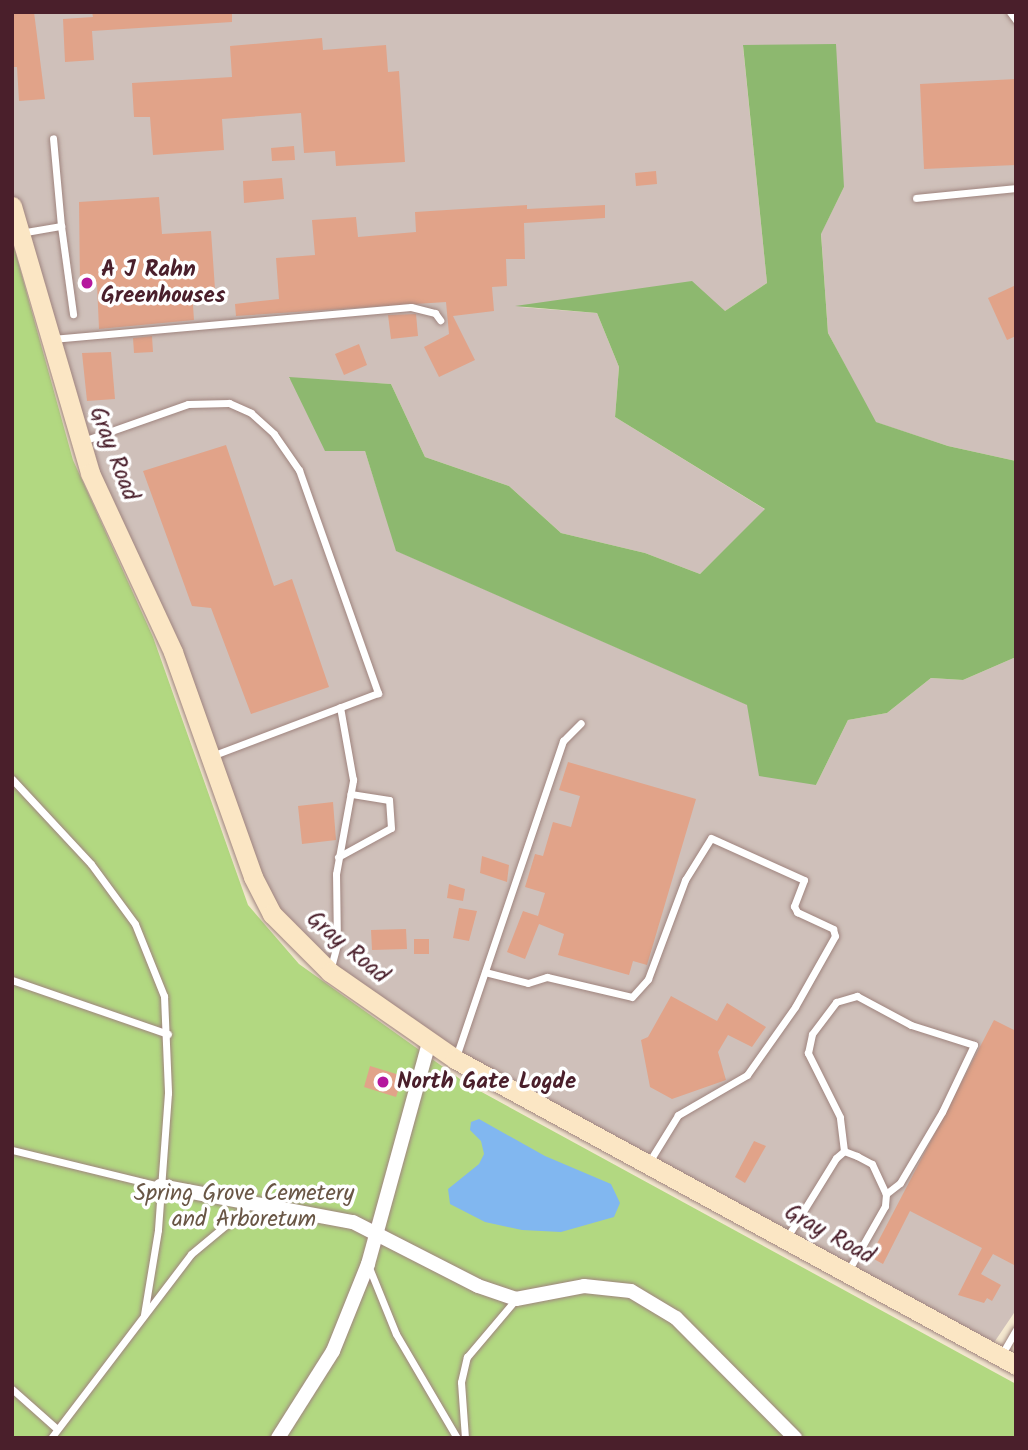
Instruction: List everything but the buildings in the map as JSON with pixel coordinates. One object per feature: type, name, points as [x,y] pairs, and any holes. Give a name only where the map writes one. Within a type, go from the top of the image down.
[{"type":"street","name":"Gray Road","points":[[12,206],[79,442],[173,652],[261,896],[301,947],[330,971],[455,1059],[1008,1361]]},
{"type":"street","points":[[278,1438],[333,1351],[368,1264],[429,1042]]},
{"type":"street","points":[[160,1186],[376,1231],[478,1286],[516,1299],[584,1286],[611,1286],[652,1300],[676,1318],[794,1438]]},
{"type":"lane","points":[[1010,12],[1016,19]]},
{"type":"lane","points":[[53,138],[73,314]]},
{"type":"lane","points":[[916,198],[1016,188]]},
{"type":"lane","points":[[20,233],[61,226]]},
{"type":"lane","points":[[48,340],[411,307],[435,313],[440,320]]},
{"type":"lane","points":[[79,442],[188,404],[205,402],[240,408],[274,434],[299,470],[378,693],[211,757]]},
{"type":"lane","points":[[330,971],[337,944],[338,857],[353,763],[340,708]]},
{"type":"lane","points":[[455,1059],[563,741],[582,723]]},
{"type":"lane","points":[[12,779],[92,864],[135,924],[164,996],[168,1034],[160,1186],[145,1315]]},
{"type":"lane","points":[[338,857],[391,828],[389,800],[350,794]]},
{"type":"lane","points":[[485,972],[528,984],[547,978],[632,997],[649,979],[685,880],[711,838],[804,880],[794,906],[797,912],[834,929],[835,936],[795,1007],[747,1075],[678,1115],[647,1165]]},
{"type":"lane","points":[[12,980],[168,1034]]},
{"type":"lane","points":[[786,1240],[844,1152],[840,1117],[808,1053],[812,1034],[836,1002],[856,996],[911,1025],[974,1045],[900,1183],[886,1194]]},
{"type":"lane","points":[[12,1150],[160,1186]]},
{"type":"lane","points":[[844,1152],[872,1164],[886,1194],[885,1206],[847,1273]]},
{"type":"lane","points":[[51,1438],[191,1254],[251,1205]]},
{"type":"lane","points":[[368,1264],[396,1334],[457,1438]]},
{"type":"lane","points":[[465,1438],[461,1382],[467,1357],[516,1299]]},
{"type":"lane","points":[[1008,1361],[1016,1331]]},
{"type":"lane","points":[[12,1389],[57,1429]]},
{"type":"shaded area","points":[[12,12],[1016,12],[1016,461],[948,446],[875,422],[828,333],[821,233],[844,187],[743,46],[767,283],[725,311],[520,307],[597,313],[619,367],[615,417],[766,510],[700,574],[645,553],[561,533],[509,486],[425,457],[391,384],[289,378],[365,451],[397,551],[748,705],[816,785],[848,720],[887,713],[931,678],[963,680],[1016,657],[1016,1310],[989,1350],[455,1059],[272,914],[89,473],[12,206]]},
{"type":"green space","points":[[836,44],[844,187],[821,234],[828,333],[876,422],[948,446],[1016,461],[1016,657],[963,680],[931,678],[887,713],[848,720],[816,785],[759,776],[747,705],[396,551],[365,451],[325,451],[289,377],[391,384],[425,457],[509,486],[561,533],[645,553],[700,574],[765,509],[615,417],[619,367],[597,313],[515,306],[692,281],[725,311],[767,283],[743,45]]},
{"type":"green space","name":"Spring Grove Cemetery and Arboretum","points":[[12,240],[73,460],[153,637],[248,905],[299,964],[467,1084],[1016,1384],[1016,1438],[12,1438]]},
{"type":"water","points":[[479,1119],[545,1156],[611,1184],[620,1203],[614,1217],[561,1232],[522,1230],[485,1222],[450,1204],[448,1189],[479,1164],[484,1154],[481,1141],[470,1130],[471,1122]]},
{"type":"place","name":"A J Rahn Greenhouses","points":[[87,283]]},
{"type":"place","name":"North Gate Logde","points":[[383,1082]]}]
